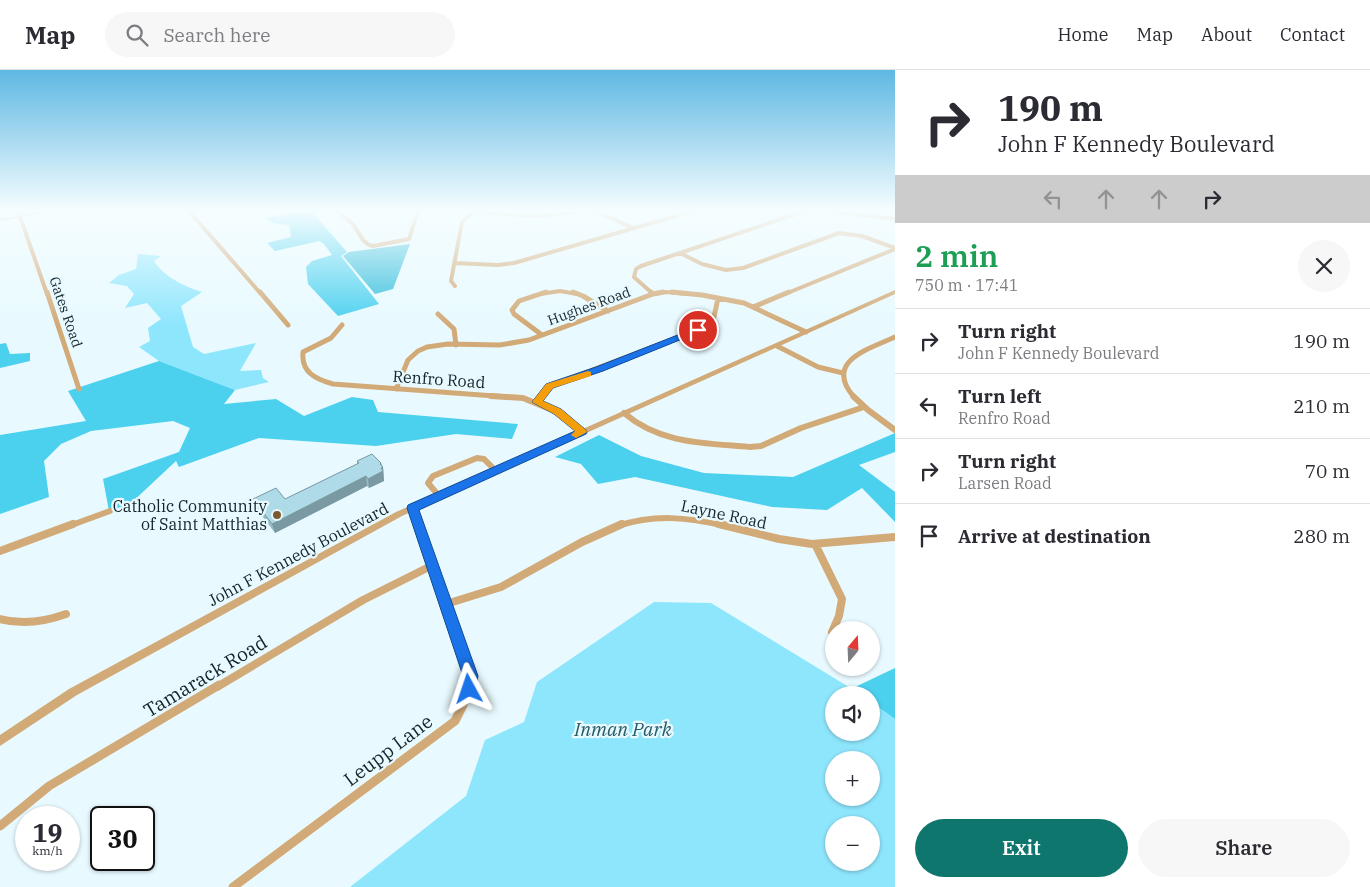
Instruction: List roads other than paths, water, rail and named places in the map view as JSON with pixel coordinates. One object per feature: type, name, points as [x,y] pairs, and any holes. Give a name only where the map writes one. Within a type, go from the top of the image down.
[{"type":"street","name":"Gates Road","points":[[32,249],[68,350],[79,389]]},
{"type":"street","points":[[223,249],[288,325]]},
{"type":"street","points":[[455,286],[451,281],[457,249]]},
{"type":"street","points":[[454,263],[498,265],[514,263],[561,249]]},
{"type":"street","points":[[653,294],[635,278],[636,269],[691,249]]},
{"type":"street","points":[[680,253],[706,266],[731,270],[792,249]]},
{"type":"street","points":[[754,307],[892,249]]},
{"type":"street","points":[[542,335],[513,312],[516,302],[555,290],[570,291],[582,294],[608,311]]},
{"type":"street","name":"Hughes Road","points":[[396,388],[409,358],[415,353],[432,346],[516,343],[653,294],[676,292],[718,298],[754,307],[806,332]]},
{"type":"street","name":"John F Kennedy Boulevard","points":[[0,741],[81,688],[349,540],[439,496],[895,292]]},
{"type":"street","points":[[536,402],[550,386],[600,369],[711,323],[717,314],[718,298]]},
{"type":"street","points":[[438,314],[454,329],[456,344]]},
{"type":"street","name":"Renfro Road","points":[[342,325],[328,342],[307,349],[303,354],[306,372],[321,381],[503,396],[536,402],[558,412],[582,432]]},
{"type":"street","points":[[895,337],[855,357],[846,364],[844,373],[847,388],[864,407],[895,430]]},
{"type":"street","points":[[777,346],[818,367],[844,373]]},
{"type":"street","points":[[624,413],[640,426],[659,435],[677,439],[750,447],[762,446],[801,428],[864,407]]},
{"type":"street","points":[[439,496],[428,483],[428,480],[433,476],[478,458],[484,459],[496,471]]},
{"type":"street","name":"Leupp Lane","points":[[233,887],[455,720],[461,710],[469,689],[471,676],[413,508]]},
{"type":"street","points":[[0,551],[110,511]]},
{"type":"street","name":"Layne Road","points":[[446,604],[499,588],[593,537],[634,521],[658,517],[690,519],[775,539],[815,544],[895,538]]},
{"type":"street","points":[[815,544],[842,599],[842,609],[838,621]]},
{"type":"street","name":"Tamarack Road","points":[[0,826],[50,786],[363,600],[433,565]]},
{"type":"street","points":[[0,619],[21,624],[50,620],[66,614]]},
{"type":"place","name":"Catholic Community of Saint Matthias","points":[[277,515]]},
{"type":"park label","name":"Inman Park","points":[[623,729]]}]
